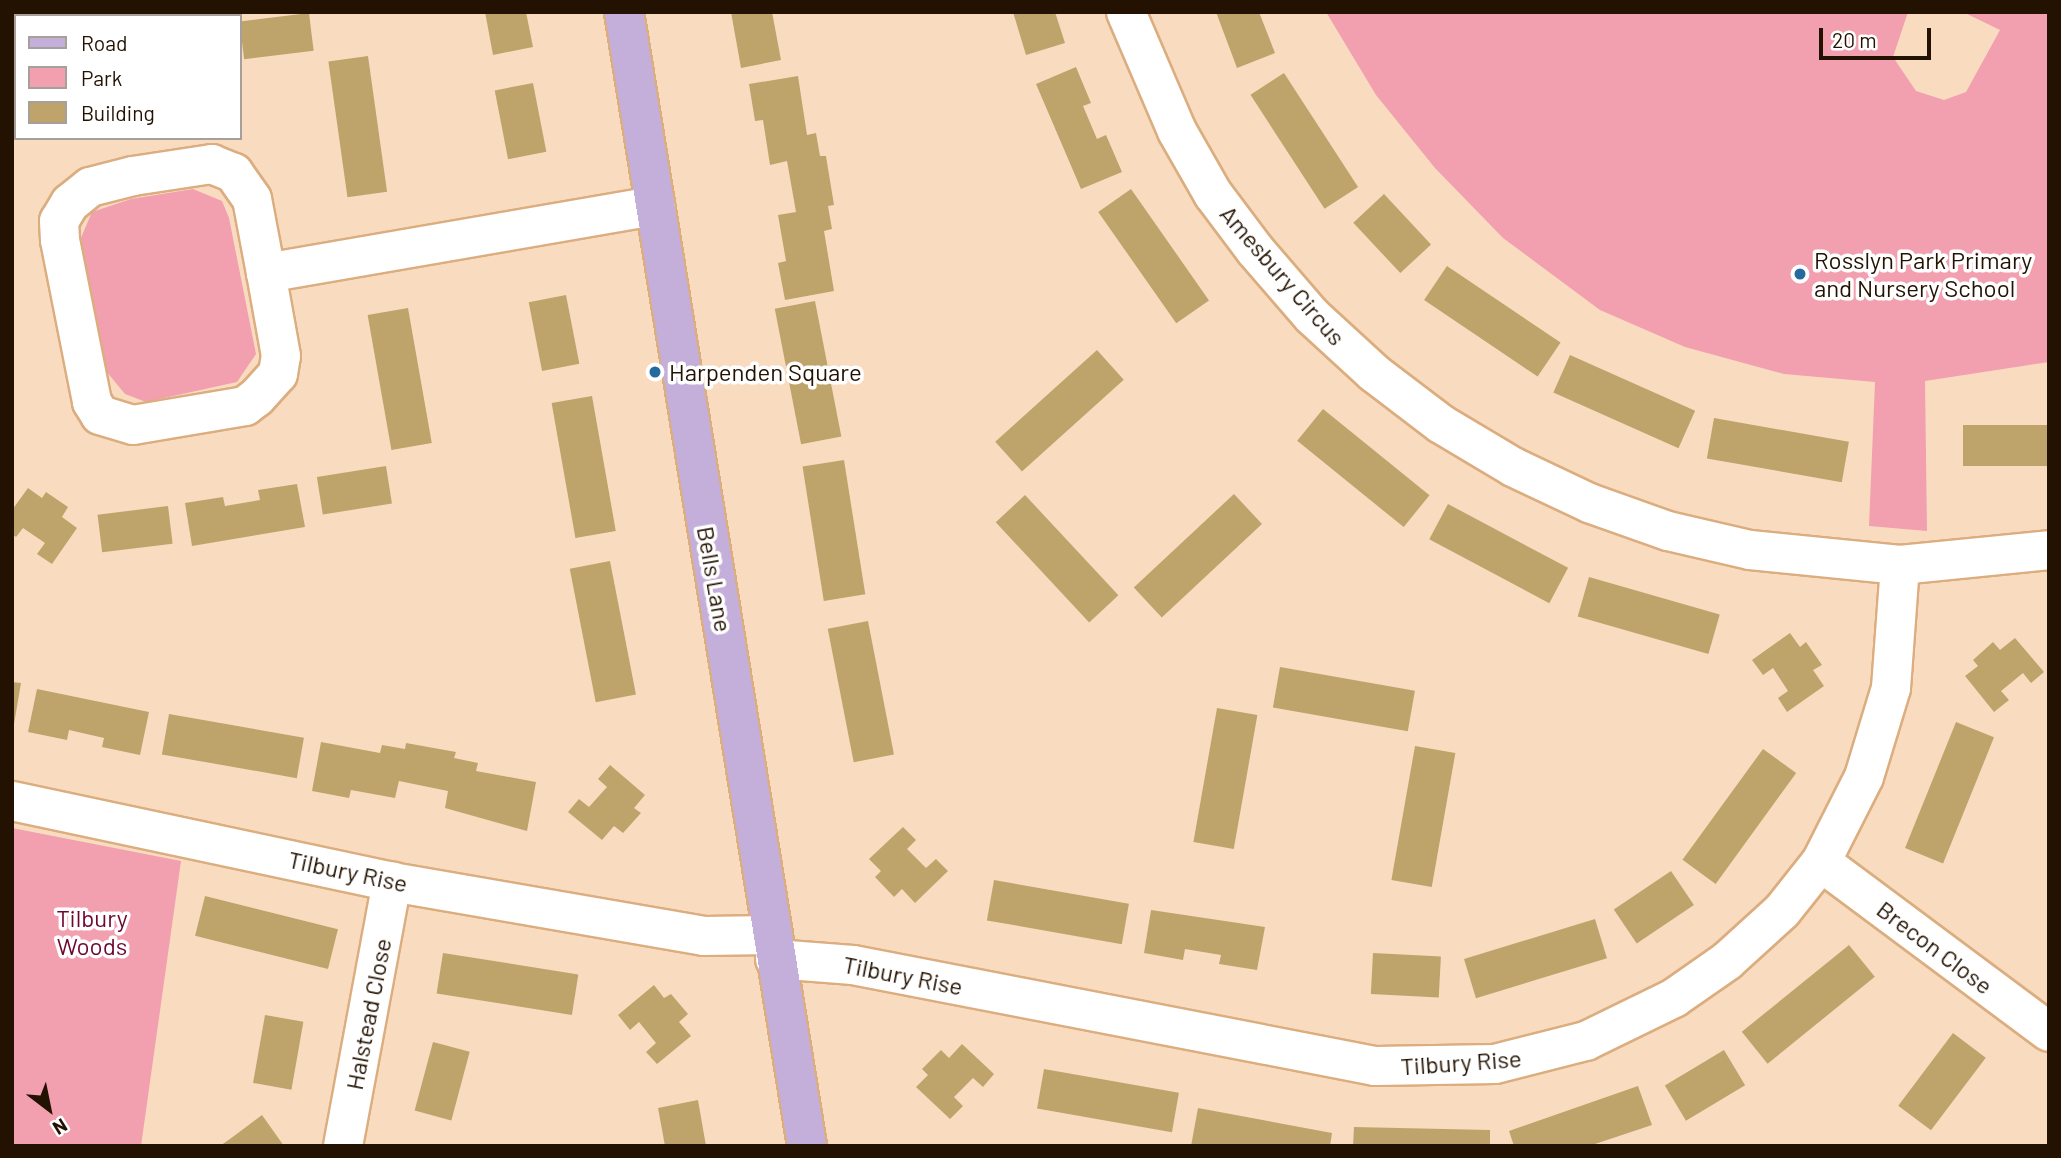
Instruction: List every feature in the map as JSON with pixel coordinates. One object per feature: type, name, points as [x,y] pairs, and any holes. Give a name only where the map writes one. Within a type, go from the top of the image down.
[{"type":"main road","name":"Bells Lane","points":[[624,12],[753,803],[772,947],[807,1146]]},
{"type":"street","name":"Amesbury Circus","points":[[1126,12],[1177,131],[1213,194],[1248,240],[1312,316],[1374,373],[1441,424],[1524,472],[1668,531],[1750,550],[1900,565],[2049,550]]},
{"type":"street","points":[[212,164],[234,173],[252,199],[266,273],[281,356],[278,374],[257,397],[245,406],[133,425],[100,415],[92,402],[60,240],[59,221],[70,203],[90,187],[132,176],[212,164]]},
{"type":"street","points":[[266,273],[655,206]]},
{"type":"street","name":"Tilbury Rise","points":[[12,801],[392,882],[772,947],[832,961],[1375,1066],[1495,1064],[1586,1041],[1674,998],[1752,940],[1821,862],[1864,777],[1891,688],[1900,565]]},
{"type":"street","name":"Brecon Close","points":[[1821,862],[2049,1032]]},
{"type":"street","name":"Halstead Close","points":[[343,1146],[392,882]]},
{"type":"green space","name":"Rosslyn Park Primary and Nursery School","points":[[1326,12],[1908,12],[1893,57],[1916,91],[1944,100],[1966,92],[2000,30],[1963,12],[2049,12],[2049,362],[1925,381],[1927,531],[1869,526],[1875,382],[1784,374],[1685,347],[1600,310],[1503,238],[1435,168],[1376,95]]},
{"type":"green space","points":[[193,189],[222,201],[229,218],[256,354],[237,382],[146,402],[125,394],[106,371],[80,240],[92,212],[131,199]]},
{"type":"green space","name":"Tilbury Woods","points":[[12,828],[181,861],[141,1146],[12,1146]]},
{"type":"building","points":[[485,12],[526,12],[533,47],[493,55]]},
{"type":"building","points":[[731,12],[772,12],[781,60],[741,68]]},
{"type":"building","points":[[1013,12],[1055,12],[1065,43],[1026,55]]},
{"type":"building","points":[[1216,12],[1259,12],[1275,53],[1237,68]]},
{"type":"building","points":[[309,13],[314,51],[244,59],[242,21]]},
{"type":"building","points":[[368,56],[387,192],[347,197],[328,62]]},
{"type":"building","points":[[1076,67],[1091,103],[1083,106],[1097,139],[1106,135],[1122,172],[1081,189],[1036,84]]},
{"type":"building","points":[[1284,73],[1358,187],[1325,209],[1250,95]]},
{"type":"building","points":[[798,76],[807,135],[816,133],[820,156],[826,156],[834,205],[828,206],[832,229],[824,231],[834,291],[785,300],[778,263],[786,261],[778,215],[796,212],[787,161],[770,165],[763,120],[755,121],[749,84]]},
{"type":"building","points":[[533,83],[546,152],[508,159],[495,90]]},
{"type":"building","points":[[1131,189],[1209,300],[1176,323],[1098,212]]},
{"type":"building","points":[[1384,194],[1431,244],[1400,273],[1353,223]]},
{"type":"building","points":[[1447,266],[1561,343],[1538,377],[1424,300]]},
{"type":"building","points":[[566,295],[579,364],[542,371],[529,302]]},
{"type":"building","points":[[815,301],[841,436],[801,444],[775,309]]},
{"type":"building","points":[[408,308],[432,443],[391,450],[368,315]]},
{"type":"building","points":[[1097,350],[1124,380],[1022,471],[995,442]]},
{"type":"building","points":[[1570,355],[1695,411],[1678,448],[1553,392]]},
{"type":"building","points":[[592,396],[616,531],[575,538],[552,403]]},
{"type":"building","points":[[1323,409],[1429,495],[1404,527],[1297,441]]},
{"type":"building","points":[[1714,418],[1849,442],[1842,482],[1707,458]]},
{"type":"building","points":[[1963,425],[2049,425],[2049,466],[1963,466]]},
{"type":"building","points":[[844,460],[865,594],[824,601],[803,467]]},
{"type":"building","points":[[386,466],[392,504],[323,514],[317,477]]},
{"type":"building","points":[[297,484],[305,527],[192,546],[185,503],[223,497],[225,506],[260,500],[258,490]]},
{"type":"building","points":[[28,488],[42,498],[46,492],[68,507],[62,517],[77,528],[52,564],[37,554],[45,543],[23,528],[16,537],[12,534],[12,510]]},
{"type":"building","points":[[1234,494],[1262,524],[1162,617],[1134,587]]},
{"type":"building","points":[[1025,495],[1118,595],[1089,622],[996,522]]},
{"type":"building","points":[[1448,504],[1568,568],[1549,603],[1429,539]]},
{"type":"building","points":[[168,506],[173,544],[102,552],[98,515]]},
{"type":"building","points":[[610,561],[636,695],[596,702],[570,569]]},
{"type":"building","points":[[1589,577],[1720,614],[1708,654],[1578,616]]},
{"type":"building","points":[[868,621],[894,755],[854,762],[828,629]]},
{"type":"building","points":[[1790,633],[1800,647],[1806,642],[1822,665],[1813,670],[1824,686],[1787,712],[1778,698],[1788,691],[1773,668],[1763,675],[1752,660]]},
{"type":"building","points":[[2015,638],[2044,672],[2031,683],[2023,673],[2001,691],[2009,700],[1994,712],[1965,676],[1978,666],[1973,660],[1993,642],[2000,650]]},
{"type":"building","points":[[1280,667],[1415,691],[1408,731],[1273,707]]},
{"type":"building","points":[[12,682],[21,683],[14,724],[12,724]]},
{"type":"building","points":[[37,689],[149,712],[140,755],[102,747],[104,738],[69,730],[67,740],[28,732]]},
{"type":"building","points":[[1217,708],[1257,715],[1234,849],[1193,842]]},
{"type":"building","points":[[169,714],[304,738],[297,778],[162,754]]},
{"type":"building","points":[[1956,722],[1994,737],[1943,863],[1905,848]]},
{"type":"building","points":[[321,742],[380,753],[382,745],[405,749],[406,743],[456,752],[454,758],[478,763],[476,771],[536,782],[527,831],[445,808],[448,791],[399,781],[395,798],[351,790],[349,798],[312,791]]},
{"type":"building","points":[[1415,746],[1455,753],[1432,887],[1391,880]]},
{"type":"building","points":[[1763,749],[1796,773],[1716,884],[1682,860]]},
{"type":"building","points":[[610,765],[645,795],[634,808],[641,813],[623,833],[614,826],[602,840],[568,812],[579,799],[589,807],[607,787],[598,779]]},
{"type":"building","points":[[903,827],[916,840],[907,849],[926,868],[936,859],[948,871],[915,903],[902,889],[894,897],[875,877],[881,871],[869,859]]},
{"type":"building","points":[[1671,871],[1694,905],[1637,944],[1614,910]]},
{"type":"building","points":[[994,880],[1129,904],[1122,944],[987,920]]},
{"type":"building","points":[[205,896],[338,929],[328,969],[195,936]]},
{"type":"building","points":[[1151,910],[1265,927],[1257,970],[1219,964],[1221,955],[1185,949],[1183,960],[1144,953]]},
{"type":"building","points":[[1595,919],[1607,958],[1476,998],[1464,959]]},
{"type":"building","points":[[1849,945],[1875,977],[1768,1064],[1742,1032]]},
{"type":"building","points":[[443,953],[578,974],[572,1015],[437,993]]},
{"type":"building","points":[[1373,953],[1441,957],[1439,998],[1371,994]]},
{"type":"building","points":[[654,985],[664,998],[671,994],[688,1014],[679,1022],[691,1036],[657,1064],[646,1052],[656,1043],[639,1022],[630,1030],[618,1015]]},
{"type":"building","points":[[265,1015],[303,1022],[291,1090],[253,1083]]},
{"type":"building","points":[[1953,1033],[1986,1058],[1931,1130],[1898,1106]]},
{"type":"building","points":[[433,1042],[470,1052],[451,1120],[415,1111]]},
{"type":"building","points":[[962,1044],[994,1074],[983,1087],[973,1078],[954,1097],[963,1106],[950,1119],[916,1087],[928,1075],[922,1069],[941,1050],[949,1058]]},
{"type":"building","points":[[1724,1050],[1745,1085],[1686,1121],[1665,1086]]},
{"type":"building","points":[[1044,1069],[1179,1093],[1172,1132],[1037,1108]]},
{"type":"building","points":[[1638,1086],[1652,1125],[1589,1146],[1514,1146],[1509,1131]]},
{"type":"building","points":[[698,1100],[706,1146],[665,1146],[658,1108]]},
{"type":"building","points":[[1198,1108],[1332,1133],[1330,1146],[1191,1146]]},
{"type":"building","points":[[262,1115],[284,1146],[220,1146],[234,1136]]},
{"type":"building","points":[[1354,1127],[1490,1130],[1490,1146],[1353,1146]]},
{"type":"place","name":"Rosslyn Park Primary and Nursery School","points":[[1800,274]]},
{"type":"place","name":"Harpenden Square","points":[[655,372]]}]
